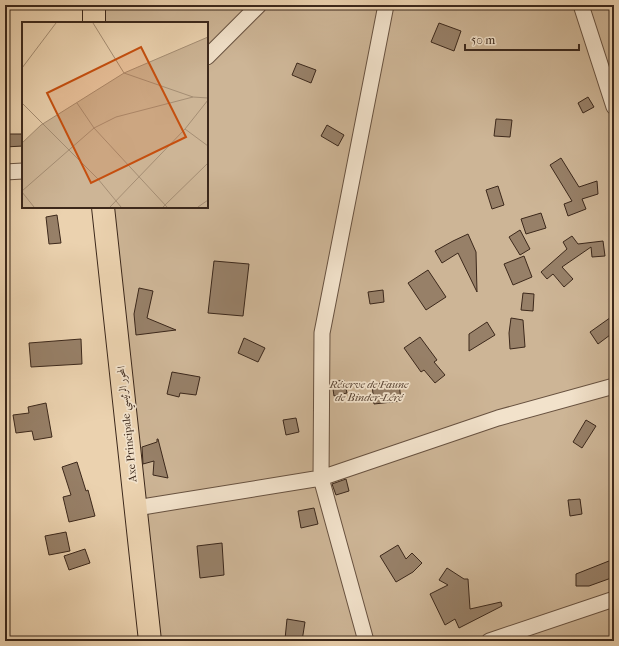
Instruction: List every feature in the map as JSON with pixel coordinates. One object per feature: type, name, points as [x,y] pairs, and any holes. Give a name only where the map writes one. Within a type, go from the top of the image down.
[{"type":"main road","points":[[94,5],[94,22]]},
{"type":"main road","name":"Axe Principale المحور الرئيسي","points":[[103,208],[150,641]]},
{"type":"street","points":[[208,56],[259,5]]},
{"type":"street","points":[[366,641],[321,478],[322,333],[386,5]]},
{"type":"street","points":[[581,5],[614,107]]},
{"type":"street","points":[[5,172],[22,171]]},
{"type":"street","points":[[136,508],[321,478],[498,418],[614,386]]},
{"type":"street","points":[[489,641],[614,599]]},
{"type":"green space","name":"Réserve de Faune de Binder-Léré","points":[[94,5],[614,5],[614,641],[150,641],[103,208],[208,208],[208,22],[94,22]]},
{"type":"building","points":[[439,23],[461,31],[454,51],[431,42]]},
{"type":"building","points":[[297,63],[316,70],[311,83],[292,75]]},
{"type":"building","points":[[588,97],[594,107],[583,113],[578,103]]},
{"type":"building","points":[[496,119],[512,120],[510,137],[494,136]]},
{"type":"building","points":[[327,125],[344,135],[338,146],[321,136]]},
{"type":"building","points":[[5,134],[22,134],[22,146],[5,147]]},
{"type":"building","points":[[561,158],[579,187],[597,181],[598,194],[582,199],[586,209],[568,216],[564,204],[572,201],[550,165]]},
{"type":"building","points":[[498,186],[504,205],[492,209],[486,190]]},
{"type":"building","points":[[541,213],[546,228],[526,234],[521,219]]},
{"type":"building","points":[[57,215],[61,243],[49,244],[46,217]]},
{"type":"building","points":[[520,230],[530,249],[520,255],[509,237]]},
{"type":"building","points":[[468,234],[476,252],[477,292],[458,253],[442,263],[435,251]]},
{"type":"building","points":[[572,236],[578,244],[603,241],[605,256],[592,257],[591,247],[562,267],[573,279],[564,287],[553,274],[547,279],[541,272],[567,249],[563,242]]},
{"type":"building","points":[[524,256],[532,277],[513,285],[504,264]]},
{"type":"building","points":[[214,261],[249,264],[243,316],[208,313]]},
{"type":"building","points":[[428,270],[446,297],[426,310],[408,283]]},
{"type":"building","points":[[139,288],[153,291],[147,318],[176,330],[136,335],[134,314]]},
{"type":"building","points":[[383,290],[384,302],[370,304],[368,292]]},
{"type":"building","points":[[523,293],[534,294],[533,311],[521,310]]},
{"type":"building","points":[[614,315],[614,332],[598,344],[590,332]]},
{"type":"building","points":[[511,318],[523,320],[525,347],[510,349],[509,333]]},
{"type":"building","points":[[487,322],[495,335],[469,351],[469,334]]},
{"type":"building","points":[[420,337],[437,360],[434,362],[445,375],[435,383],[424,370],[421,372],[404,348]]},
{"type":"building","points":[[244,338],[265,348],[258,362],[238,353]]},
{"type":"building","points":[[81,339],[82,364],[31,367],[29,343]]},
{"type":"building","points":[[172,372],[200,377],[196,395],[180,393],[179,397],[167,394]]},
{"type":"building","points":[[344,380],[347,393],[334,396],[332,382]]},
{"type":"building","points":[[399,382],[401,401],[374,404],[372,384]]},
{"type":"building","points":[[46,403],[52,437],[34,440],[32,431],[16,433],[13,415],[29,413],[28,407]]},
{"type":"building","points":[[296,418],[299,432],[286,435],[283,420]]},
{"type":"building","points":[[586,420],[596,426],[582,448],[573,442]]},
{"type":"building","points":[[157,439],[168,478],[153,475],[154,461],[143,464],[142,447],[157,442]]},
{"type":"building","points":[[77,462],[86,491],[88,490],[95,516],[69,522],[63,497],[71,495],[62,467]]},
{"type":"building","points":[[346,479],[349,491],[336,495],[332,484]]},
{"type":"building","points":[[580,499],[582,514],[570,516],[568,500]]},
{"type":"building","points":[[314,508],[318,524],[301,528],[298,511]]},
{"type":"building","points":[[66,532],[70,551],[49,555],[45,536]]},
{"type":"building","points":[[222,543],[224,575],[200,578],[197,546]]},
{"type":"building","points":[[398,545],[406,559],[412,553],[422,563],[413,572],[396,582],[380,556]]},
{"type":"building","points":[[85,549],[90,563],[69,570],[64,556]]},
{"type":"building","points":[[614,559],[614,577],[589,586],[576,586],[576,574]]},
{"type":"building","points":[[447,568],[464,579],[468,579],[470,609],[501,602],[502,606],[459,628],[455,619],[445,625],[430,594],[448,585],[439,580]]},
{"type":"building","points":[[287,619],[305,622],[302,641],[285,639]]}]
